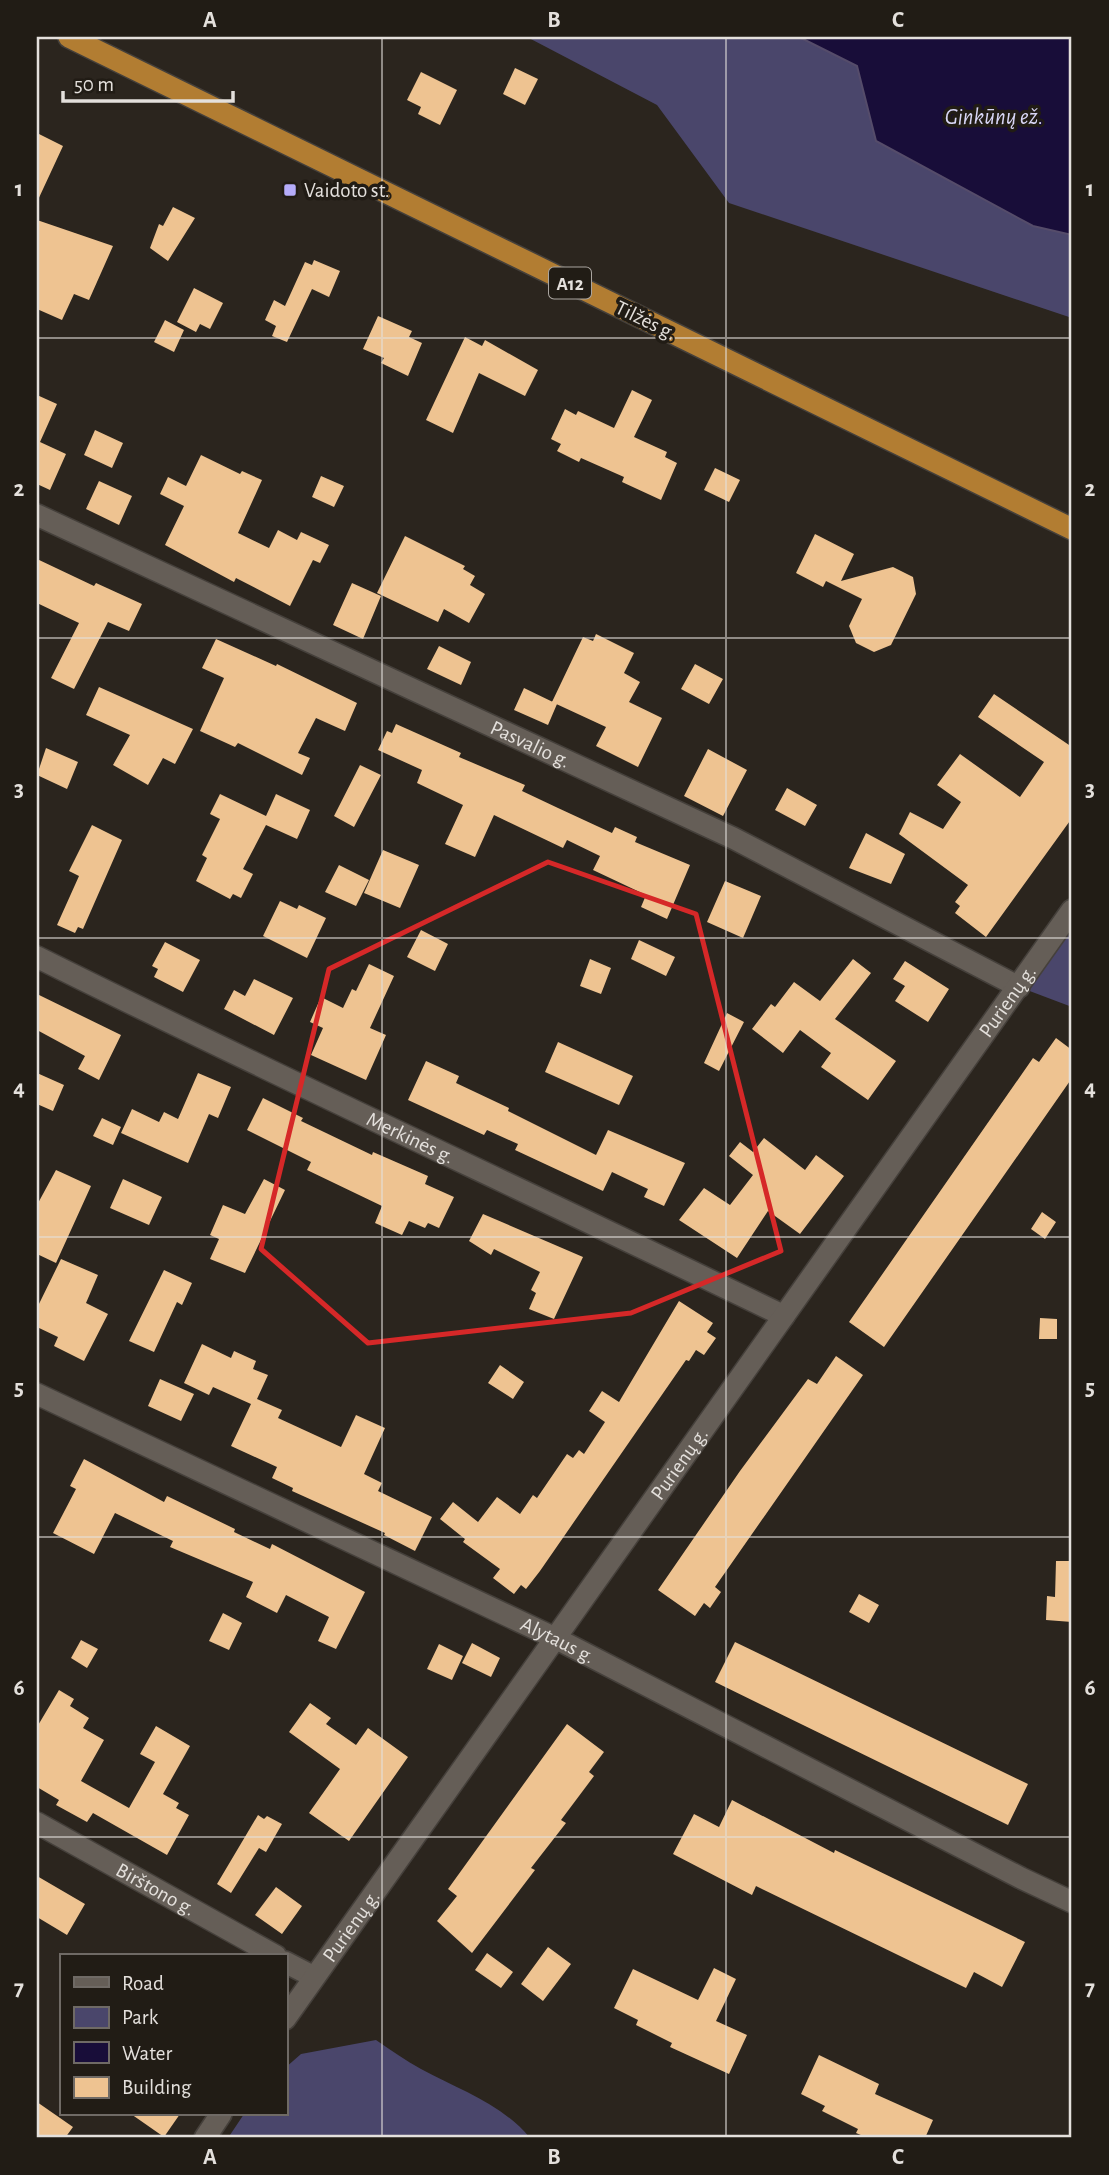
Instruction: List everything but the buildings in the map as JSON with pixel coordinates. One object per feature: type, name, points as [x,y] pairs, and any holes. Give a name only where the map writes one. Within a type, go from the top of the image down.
[{"type":"highway","name":"Tilžės g.","points":[[69,37],[1072,529]]},
{"type":"street","name":"Pasvalio g.","points":[[37,515],[733,838],[1018,987]]},
{"type":"street","name":"Purienų g.","points":[[287,2016],[1072,910]]},
{"type":"street","name":"Merkinės g.","points":[[37,957],[263,1070],[368,1115],[784,1315]]},
{"type":"street","name":"Alytaus g.","points":[[37,1394],[555,1638],[1072,1902]]},
{"type":"street","name":"Birštono g.","points":[[37,1823],[272,1954]]},
{"type":"street","points":[[287,1963],[314,1977]]},
{"type":"street","points":[[205,2138],[220,2116]]},
{"type":"highlighted area","points":[[548,862],[696,914],[781,1251],[631,1313],[368,1343],[261,1249],[329,969]]},
{"type":"green space","points":[[527,37],[799,37],[857,66],[876,141],[1033,226],[1072,235],[1072,318],[729,203],[657,105]]},
{"type":"green space","points":[[1072,911],[1072,1007],[1019,987]]},
{"type":"green space","points":[[376,2040],[415,2066],[493,2107],[519,2126],[530,2138],[228,2138],[243,2116],[287,2116],[287,2066],[301,2054]]},
{"type":"water","name":"Ginkūnų ež.","points":[[799,37],[1072,37],[1072,235],[1033,226],[876,141],[857,66]]},
{"type":"place","name":"Vaidoto st.","points":[[290,190]]}]
